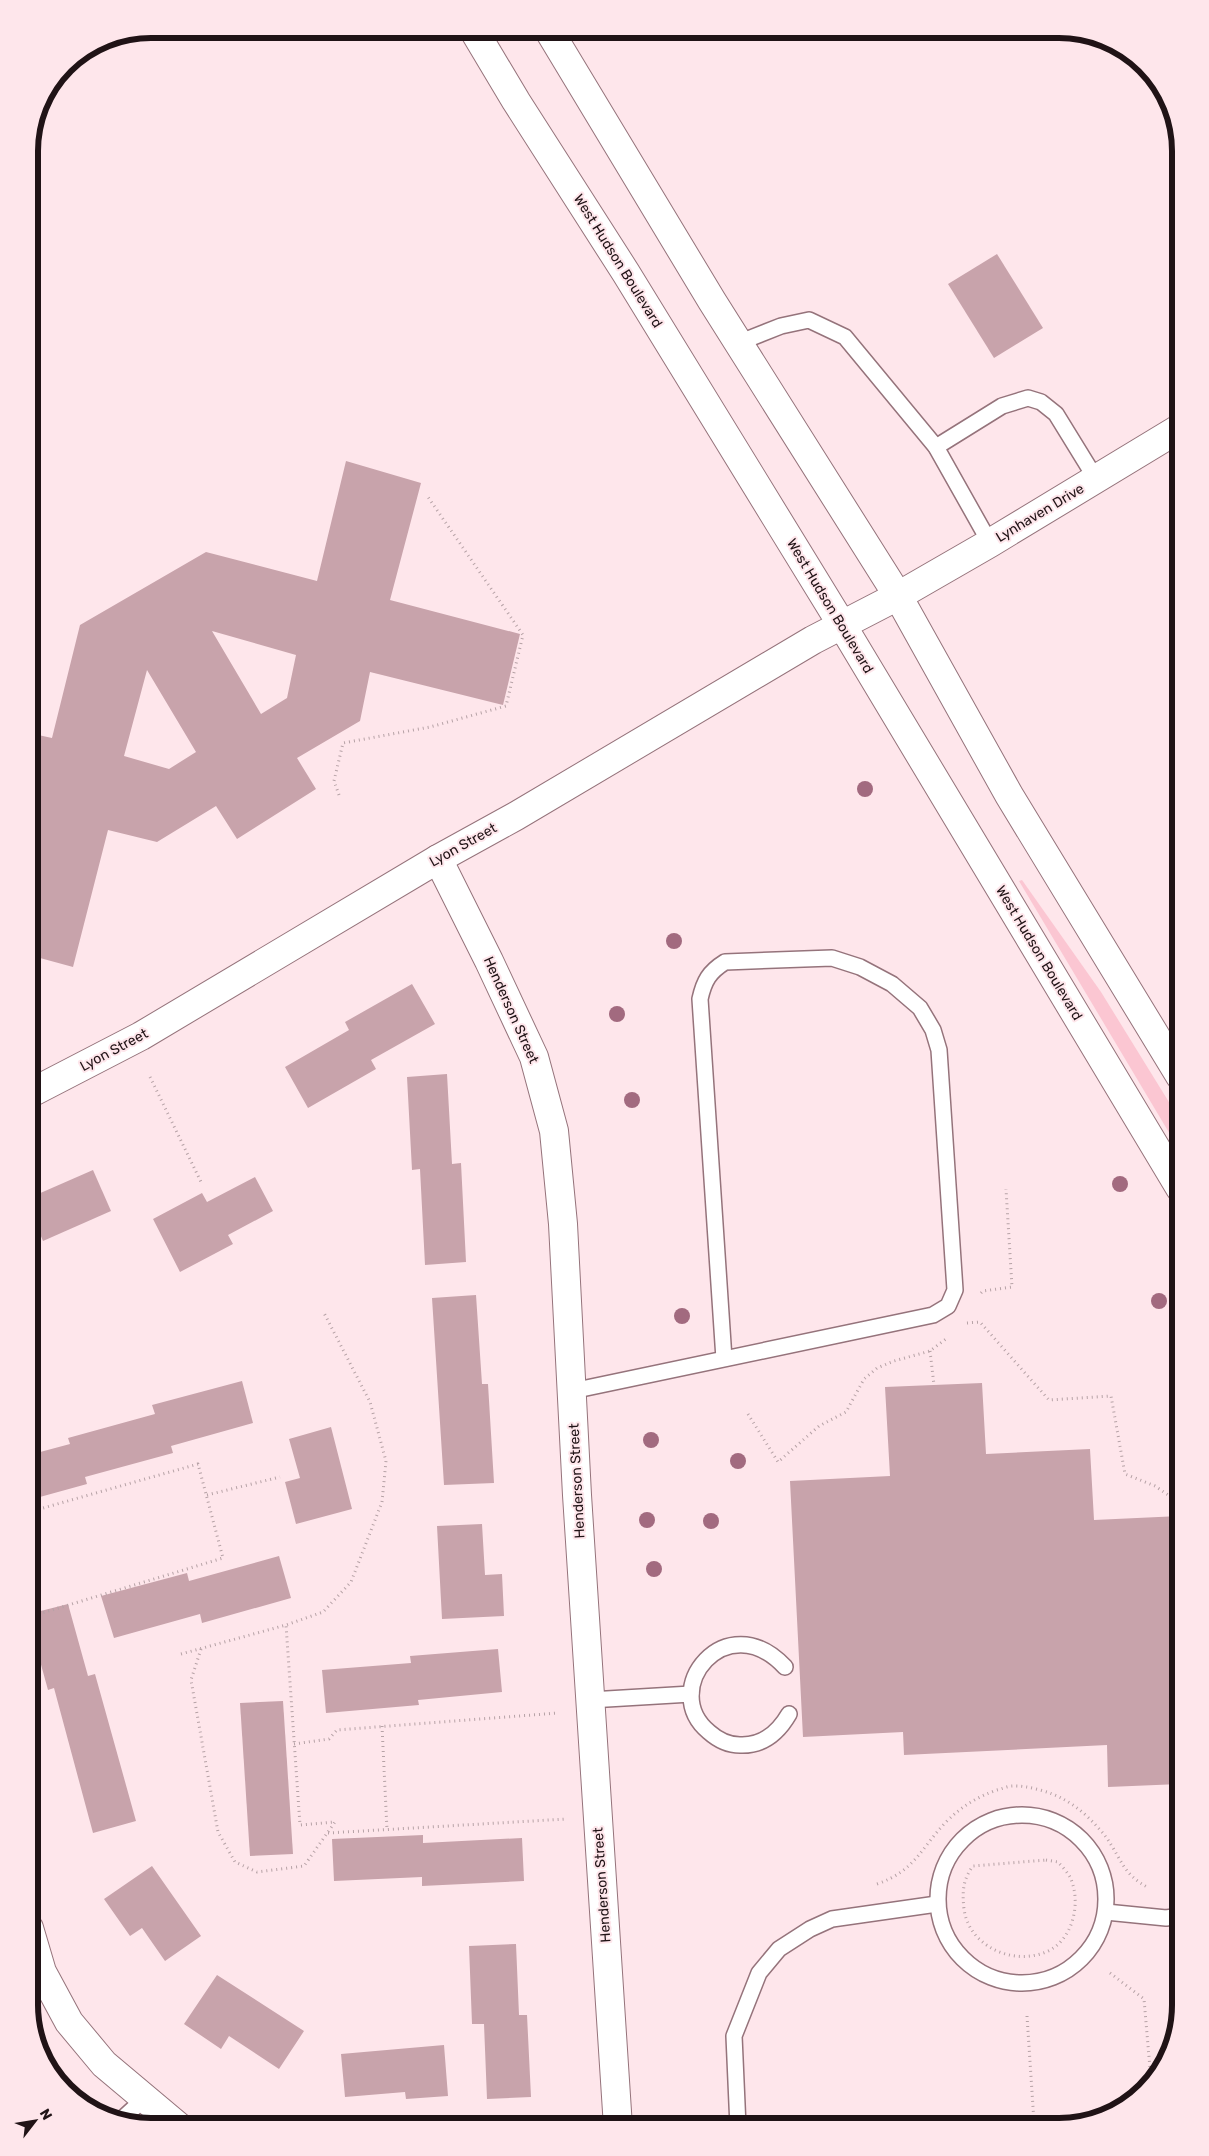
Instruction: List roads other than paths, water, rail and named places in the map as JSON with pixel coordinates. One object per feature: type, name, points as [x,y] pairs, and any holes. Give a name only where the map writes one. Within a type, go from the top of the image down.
[{"type":"street","name":"West Hudson Boulevard","points":[[478,38],[516,101],[626,273],[842,625],[1172,1175]]},
{"type":"street","points":[[553,38],[738,343],[898,596],[1009,795],[1172,1063]]},
{"type":"street","name":"Lynhaven Drive","points":[[898,596],[990,543],[1172,433]]},
{"type":"street","name":"Lyon Street","points":[[38,1089],[141,1036],[438,859],[516,816],[813,640],[898,596]]},
{"type":"street","name":"Henderson Street","points":[[438,859],[534,1057],[554,1131],[563,1224],[590,1700],[617,2118]]},
{"type":"street","points":[[38,1958],[42,1972],[69,2022],[104,2064],[168,2118]]},
{"type":"lane","points":[[738,343],[781,326],[809,320],[845,337],[936,447],[990,543]]},
{"type":"lane","points":[[936,447],[1002,406],[1028,398],[1041,402],[1056,414],[1096,479]]},
{"type":"lane","points":[[572,1391],[932,1316],[948,1306],[955,1290],[939,1050],[933,1030],[920,1008],[892,984],[860,967],[832,958],[725,962],[714,969],[704,981],[700,999],[724,1359]]},
{"type":"lane","points":[[785,1667],[773,1655],[759,1647],[743,1644],[727,1646],[713,1653],[702,1664],[694,1678],[691,1694],[694,1712],[703,1727],[716,1738],[732,1745],[750,1745],[766,1740],[780,1729],[789,1714]]},
{"type":"lane","points":[[590,1700],[691,1694]]},
{"type":"lane","points":[[1026,1814],[1053,1820],[1077,1835],[1095,1857],[1105,1884],[1106,1912],[1097,1938],[1081,1960],[1058,1976],[1025,1983],[1004,1982],[979,1972],[958,1954],[943,1931],[937,1904],[940,1876],[952,1850],[972,1830],[997,1818],[1026,1814]]},
{"type":"lane","points":[[738,2118],[734,2036],[759,1973],[779,1949],[810,1929],[832,1919],[937,1904]]},
{"type":"lane","points":[[1106,1912],[1172,1917]]},
{"type":"lane","points":[[126,2115],[145,2098]]}]
